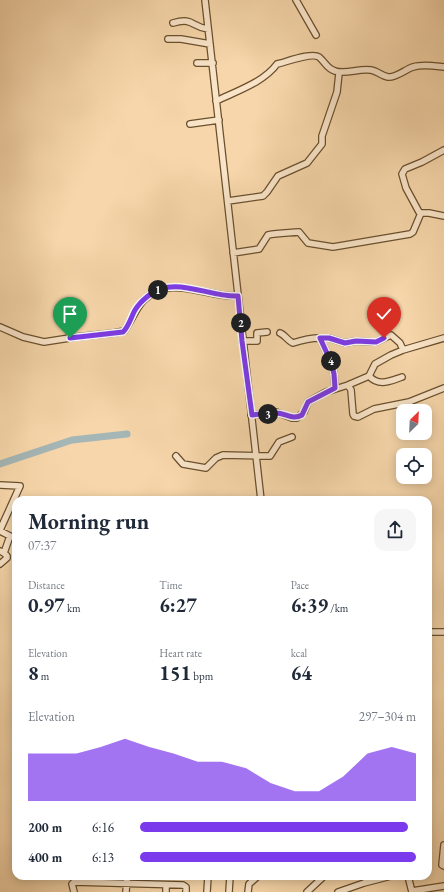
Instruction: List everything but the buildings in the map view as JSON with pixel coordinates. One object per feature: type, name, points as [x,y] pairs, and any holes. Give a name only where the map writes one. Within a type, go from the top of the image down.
[{"type":"street","points":[[205,0],[261,496]]},
{"type":"street","points":[[296,0],[316,35]]},
{"type":"street","points":[[174,23],[186,20],[208,29]]},
{"type":"street","points":[[168,39],[181,39],[210,44]]},
{"type":"street","points":[[216,101],[251,84],[274,70],[278,64],[311,55],[319,58],[328,68],[339,72],[371,70],[386,77],[391,77],[414,67],[444,67]]},
{"type":"street","points":[[197,63],[213,63]]},
{"type":"street","points":[[228,201],[262,196],[268,192],[280,174],[309,161],[322,144],[322,134],[337,92],[339,72]]},
{"type":"street","points":[[190,124],[219,120]]},
{"type":"street","points":[[421,213],[406,188],[402,174],[403,171],[444,150]]},
{"type":"street","points":[[233,253],[259,249],[268,236],[280,233],[299,232],[308,242],[333,247],[410,234],[413,232],[421,213]]},
{"type":"street","points":[[421,213],[444,216]]},
{"type":"street","points":[[0,327],[23,337],[44,342],[114,333],[124,331],[136,309],[144,299],[153,292],[162,289],[181,287],[223,296],[238,296]]},
{"type":"street","points":[[242,341],[257,341],[258,332],[267,332]]},
{"type":"street","points":[[280,333],[284,335],[289,342],[293,343],[302,339],[310,340],[320,338],[329,338],[345,343],[356,341],[376,342],[391,335],[400,343],[403,350]]},
{"type":"street","points":[[320,338],[331,362],[335,388]]},
{"type":"street","points":[[252,415],[276,412],[292,418],[297,418],[304,412],[308,402],[335,388],[348,385],[369,376],[375,364],[403,350],[444,338]]},
{"type":"street","points":[[369,376],[376,381],[381,382],[387,382],[402,377]]},
{"type":"street","points":[[348,385],[353,414],[356,417],[374,409],[409,402],[444,388]]},
{"type":"street","points":[[176,456],[183,464],[206,468],[216,458],[222,455],[270,456],[279,442],[292,437]]},
{"type":"street","points":[[0,486],[20,486],[15,496]]},
{"type":"street","points":[[0,564],[7,558],[7,556],[2,552],[10,536],[0,530],[12,504]]},
{"type":"street","points":[[432,632],[444,632]]},
{"type":"street","points":[[444,845],[442,865],[444,866]]},
{"type":"street","points":[[126,880],[126,892]]},
{"type":"street","points":[[207,892],[208,880]]},
{"type":"street","points":[[229,892],[230,880]]},
{"type":"street","points":[[248,892],[249,884],[254,880]]},
{"type":"street","points":[[307,892],[320,880]]},
{"type":"street","points":[[338,892],[376,880]]},
{"type":"street","points":[[409,880],[412,892],[444,886]]},
{"type":"street","points":[[74,892],[72,884],[74,882],[183,885],[186,887],[186,892]]},
{"type":"street","points":[[166,885],[166,892]]},
{"type":"waterway","points":[[0,464],[72,440],[127,434]]},
{"type":"route","points":[[70,338],[123,332],[136,309],[144,299],[157,290],[175,286],[223,296],[238,296],[242,341],[252,415],[276,412],[292,418],[297,418],[302,415],[308,402],[335,388],[333,368],[320,338],[329,338],[345,343],[356,341],[376,342],[384,338]]}]
